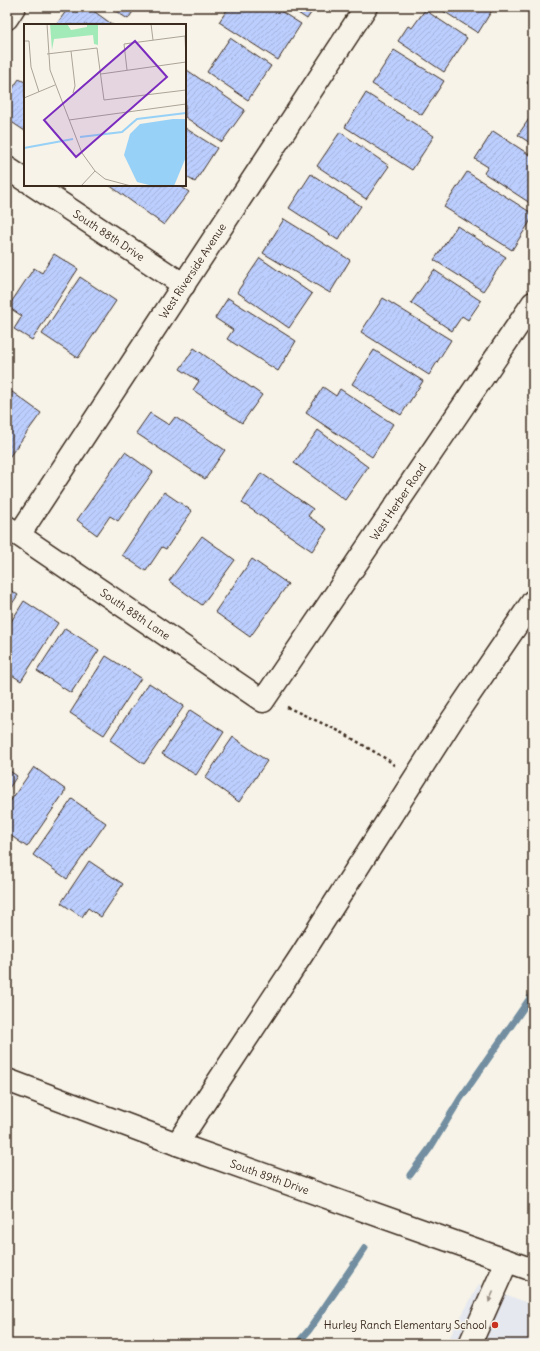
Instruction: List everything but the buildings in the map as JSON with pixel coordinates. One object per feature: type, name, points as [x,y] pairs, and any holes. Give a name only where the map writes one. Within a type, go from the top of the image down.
[{"type":"street","points":[[7,18],[14,7]]},
{"type":"street","name":"West Riverside Avenue","points":[[13,531],[184,285],[366,7]]},
{"type":"street","points":[[7,168],[24,179]]},
{"type":"street","name":"South 88th Drive","points":[[34,186],[184,285]]},
{"type":"street","name":"West Herber Road","points":[[264,701],[533,303]]},
{"type":"street","name":"South 88th Lane","points":[[13,531],[264,701]]},
{"type":"street","points":[[176,1144],[301,956],[452,720],[533,602]]},
{"type":"street","name":"South 89th Drive","points":[[7,1080],[176,1144],[533,1270]]},
{"type":"street","points":[[470,1344],[507,1261]]},
{"type":"path","points":[[264,701],[288,707],[343,733],[388,760],[412,783]]},
{"type":"shaded area","name":"Hurley Ranch Elementary School","points":[[479,1284],[533,1305],[533,1344],[446,1344]]},
{"type":"waterway","points":[[410,1175],[430,1148],[460,1099],[533,994]]},
{"type":"waterway","points":[[297,1344],[309,1330],[365,1248]]},
{"type":"place","name":"Hurley Ranch Elementary School","points":[[495,1325]]}]
